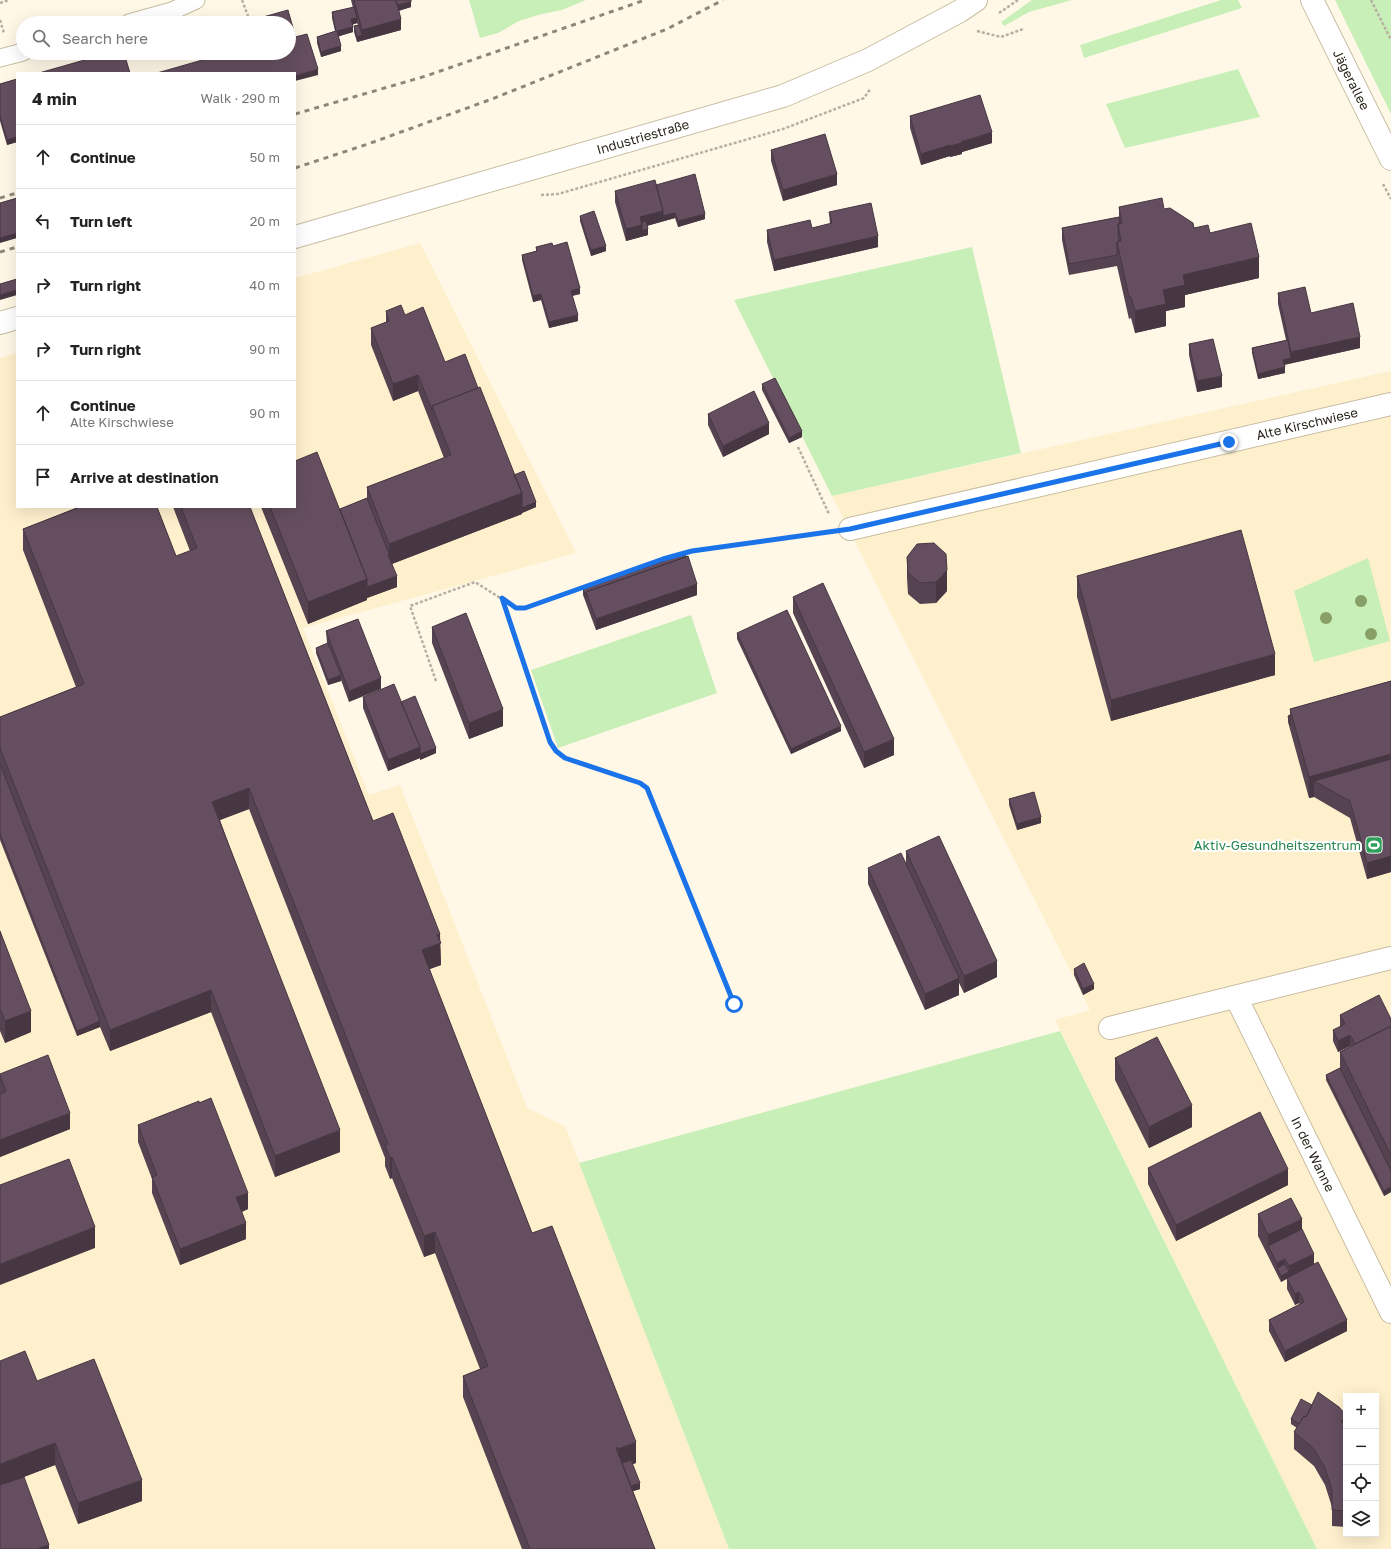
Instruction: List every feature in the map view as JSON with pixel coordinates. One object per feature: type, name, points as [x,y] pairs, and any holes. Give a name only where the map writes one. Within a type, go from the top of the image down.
[{"type":"street","name":"Industriestraße","points":[[296,237],[783,96],[868,60],[960,11],[976,0]]},
{"type":"street","name":"Jägerallee","points":[[1312,0],[1391,159]]},
{"type":"street","points":[[0,323],[16,318]]},
{"type":"street","name":"Alte Kirschwiese","points":[[843,530],[1391,404]]},
{"type":"street","points":[[1110,1028],[1391,958]]},
{"type":"street","name":"In der Wanne","points":[[1236,997],[1391,1312]]},
{"type":"lane","points":[[148,16],[196,0]]},
{"type":"lane","points":[[0,58],[16,54]]},
{"type":"path","points":[[0,3],[10,0]]},
{"type":"path","points":[[242,0],[248,16]]},
{"type":"path","points":[[1371,0],[1391,40]]},
{"type":"path","points":[[436,681],[410,606],[475,582],[516,608],[525,608],[663,559],[692,551],[843,530],[798,447]]},
{"type":"path","points":[[502,598],[550,742],[556,751],[565,758],[640,783],[647,788],[734,1004]]},
{"type":"shaded area","points":[[420,243],[576,553],[303,628],[369,795],[400,785],[527,1108],[565,1126],[729,1549],[0,1549],[0,358],[16,353],[16,508],[296,508],[296,278]]},
{"type":"shaded area","points":[[1391,371],[1391,1549],[1317,1549],[1055,1020],[1090,1010],[832,496]]},
{"type":"green space","points":[[469,0],[586,0],[562,10],[519,21],[498,33],[480,38]]},
{"type":"green space","points":[[1032,0],[1072,0],[1029,12],[1004,26],[1001,22]]},
{"type":"green space","points":[[1221,0],[1238,0],[1242,8],[1084,58],[1080,45]]},
{"type":"green space","points":[[1335,0],[1391,0],[1391,114]]},
{"type":"green space","points":[[1238,69],[1260,117],[1125,148],[1106,104]]},
{"type":"green space","points":[[972,247],[1021,453],[832,496],[734,300]]},
{"type":"green space","points":[[1368,558],[1390,641],[1314,662],[1294,591]]},
{"type":"green space","points":[[691,615],[717,693],[558,748],[531,670]]},
{"type":"green space","points":[[1060,1031],[1317,1549],[729,1549],[579,1163]]},
{"type":"building","points":[[354,0],[396,0],[401,19],[362,30]]},
{"type":"building","points":[[396,0],[411,0],[411,2],[397,5]]},
{"type":"building","points":[[354,7],[357,18],[351,19],[353,27],[337,31],[341,46],[321,52],[317,37],[336,31],[332,12]]},
{"type":"building","points":[[288,10],[290,16],[267,16]]},
{"type":"building","points":[[359,25],[362,35],[357,37],[354,26]]},
{"type":"building","points":[[307,34],[318,69],[296,76],[296,72],[160,72],[202,60],[296,60],[296,37]]},
{"type":"building","points":[[84,60],[126,60],[130,72],[42,72]]},
{"type":"building","points":[[16,79],[16,137],[7,140],[0,116],[0,84]]},
{"type":"building","points":[[980,95],[992,132],[961,142],[962,143],[921,154],[910,116]]},
{"type":"building","points":[[825,134],[837,174],[783,190],[771,150]]},
{"type":"building","points":[[695,174],[705,214],[678,221],[675,213],[663,216],[656,185]]},
{"type":"building","points":[[655,180],[663,211],[640,217],[642,225],[626,229],[615,191]]},
{"type":"building","points":[[16,198],[16,233],[0,238],[0,203]]},
{"type":"building","points":[[1162,198],[1164,209],[1170,208],[1193,223],[1194,228],[1208,225],[1210,233],[1251,223],[1259,257],[1183,275],[1185,285],[1163,290],[1166,304],[1135,311],[1131,297],[1129,297],[1117,242],[1121,241],[1118,224],[1122,223],[1119,207]]},
{"type":"building","points":[[871,203],[878,236],[774,260],[767,230],[810,220],[812,228],[832,223],[829,212]]},
{"type":"building","points":[[594,211],[606,246],[591,250],[580,216]]},
{"type":"building","points":[[1119,217],[1120,224],[1118,224],[1119,241],[1117,242],[1117,255],[1069,264],[1062,228]]},
{"type":"building","points":[[646,221],[648,229],[642,231],[642,222]]},
{"type":"building","points":[[567,242],[580,288],[571,291],[578,315],[549,322],[541,294],[533,296],[522,255],[537,251],[536,247],[552,243],[553,246]]},
{"type":"building","points":[[16,279],[16,290],[0,295],[0,284]]},
{"type":"building","points":[[1305,287],[1311,313],[1353,303],[1360,337],[1291,352],[1278,293]]},
{"type":"building","points":[[401,305],[405,315],[423,307],[445,362],[465,354],[478,388],[432,406],[432,410],[418,375],[393,384],[371,328],[389,321],[386,311]]},
{"type":"building","points":[[1213,339],[1222,376],[1197,381],[1189,344]]},
{"type":"building","points":[[1288,340],[1291,358],[1283,360],[1285,367],[1258,374],[1252,348]]},
{"type":"building","points":[[775,378],[802,431],[789,438],[762,384]]},
{"type":"building","points":[[480,387],[522,493],[389,544],[367,487],[451,455],[432,406]]},
{"type":"building","points":[[754,391],[769,423],[723,446],[708,414]]},
{"type":"building","points":[[317,452],[367,579],[308,602],[270,508],[296,508],[296,461]]},
{"type":"building","points":[[524,471],[536,502],[522,508],[522,493],[514,475]]},
{"type":"building","points":[[367,498],[397,576],[367,587],[367,579],[340,509]]},
{"type":"building","points":[[77,508],[157,508],[176,556],[197,548],[181,508],[250,508],[373,821],[393,813],[440,934],[437,935],[441,943],[422,950],[532,1233],[552,1226],[636,1442],[618,1449],[617,1447],[616,1448],[655,1549],[530,1549],[463,1376],[488,1366],[435,1232],[424,1236],[392,1157],[390,1158],[385,1145],[388,1144],[249,788],[212,802],[340,1130],[275,1156],[211,990],[110,1030],[0,748],[0,717],[84,684],[23,529]]},
{"type":"building","points":[[1241,530],[1275,654],[1111,700],[1077,576]]},
{"type":"building","points":[[934,543],[946,554],[947,570],[936,582],[920,583],[908,573],[907,557],[917,544]]},
{"type":"building","points":[[685,554],[686,557],[586,592],[586,597],[583,589]]},
{"type":"building","points":[[688,556],[697,584],[596,619],[586,592]]},
{"type":"building","points":[[823,583],[894,739],[864,752],[793,597]]},
{"type":"building","points":[[787,610],[841,726],[791,749],[737,633]]},
{"type":"building","points":[[466,613],[503,709],[469,723],[432,627]]},
{"type":"building","points":[[358,619],[381,678],[349,691],[326,631]]},
{"type":"building","points":[[328,643],[341,675],[328,680],[316,648]]},
{"type":"building","points":[[1391,681],[1391,754],[1309,777],[1290,709]]},
{"type":"building","points":[[394,684],[420,747],[388,760],[363,697]]},
{"type":"building","points":[[415,696],[436,748],[420,754],[420,747],[401,702]]},
{"type":"building","name":"Aktiv-Gesundheitszentrum","points":[[1391,759],[1391,856],[1367,863],[1350,801],[1314,781]]},
{"type":"building","points":[[0,764],[100,1021],[77,1031],[0,834]]},
{"type":"building","points":[[1034,792],[1041,817],[1017,824],[1009,799]]},
{"type":"building","points":[[939,836],[997,961],[964,976],[906,851]]},
{"type":"building","points":[[901,853],[959,978],[925,994],[868,868]]},
{"type":"building","points":[[0,931],[31,1011],[5,1021],[0,1009]]},
{"type":"building","points":[[1084,963],[1094,984],[1083,989],[1074,969]]},
{"type":"building","points":[[1379,995],[1391,1019],[1391,1026],[1355,1044],[1350,1035],[1338,1041],[1333,1030],[1345,1024],[1340,1015]]},
{"type":"building","points":[[1391,1026],[1391,1155],[1340,1052]]},
{"type":"building","points":[[1157,1037],[1192,1105],[1149,1127],[1115,1058]]},
{"type":"building","points":[[48,1055],[70,1113],[0,1140],[0,1094],[6,1091],[0,1074]]},
{"type":"building","points":[[1340,1068],[1391,1171],[1391,1187],[1384,1191],[1326,1075]]},
{"type":"building","points":[[211,1098],[248,1193],[236,1197],[246,1223],[180,1249],[152,1177],[157,1175],[138,1125],[199,1101],[199,1103]]},
{"type":"building","points":[[1260,1112],[1288,1169],[1176,1225],[1148,1168]]},
{"type":"building","points":[[69,1159],[95,1227],[0,1264],[0,1185]]},
{"type":"building","points":[[1291,1198],[1302,1219],[1268,1235],[1258,1214]]},
{"type":"building","points":[[1302,1229],[1314,1254],[1289,1266],[1285,1259],[1277,1263],[1268,1246]]},
{"type":"building","points":[[1318,1262],[1347,1320],[1285,1351],[1269,1320],[1304,1302],[1299,1292],[1295,1294],[1287,1278]]},
{"type":"building","points":[[1285,1264],[1289,1272],[1281,1276],[1277,1268]]},
{"type":"building","points":[[25,1351],[37,1381],[94,1359],[142,1480],[78,1503],[55,1443],[0,1464],[0,1361]]},
{"type":"building","points":[[1318,1392],[1343,1412],[1343,1419],[1341,1421],[1343,1423],[1343,1511],[1332,1510],[1332,1490],[1325,1468],[1314,1449],[1294,1432],[1304,1416],[1306,1417]]},
{"type":"building","points":[[1301,1399],[1312,1405],[1306,1417],[1304,1416],[1299,1424],[1291,1419]]},
{"type":"building","points":[[631,1460],[640,1483],[631,1486],[622,1463]]},
{"type":"building","points":[[24,1477],[49,1545],[37,1549],[0,1549],[0,1485]]},
{"type":"railway","points":[[296,114],[426,76],[645,0]]},
{"type":"railway","points":[[296,168],[368,144],[492,99],[667,29],[723,0]]},
{"type":"railway","points":[[0,198],[16,193]]},
{"type":"railway","points":[[0,252],[16,247]]},
{"type":"place","name":"Aktiv-Gesundheitszentrum","points":[[1374,845]]},
{"type":"route","points":[[734,1004],[647,788],[640,783],[565,758],[556,751],[550,742],[502,598],[516,608],[525,608],[663,559],[692,551],[850,529],[1229,442]]}]
